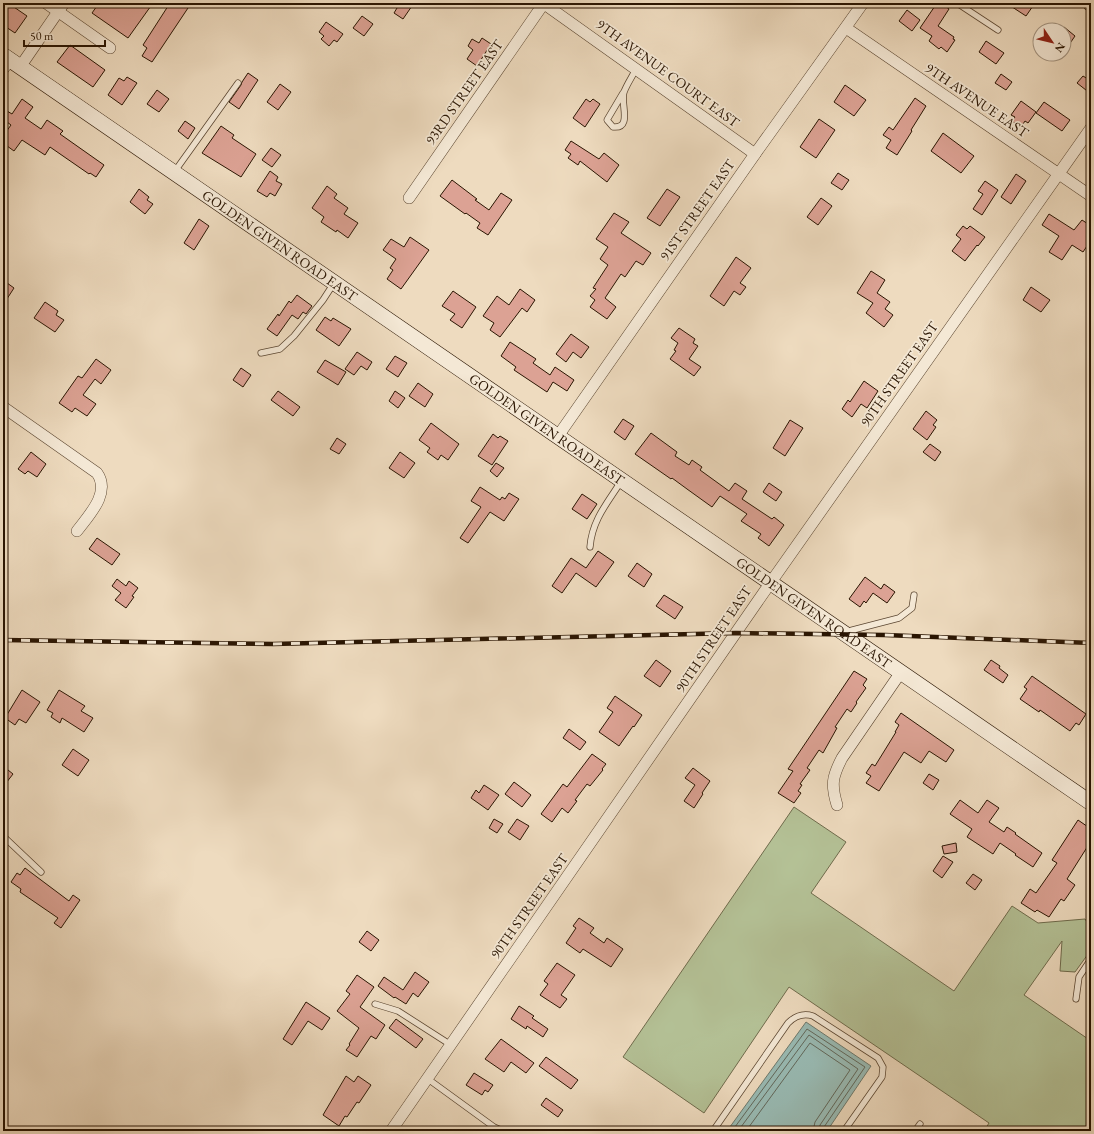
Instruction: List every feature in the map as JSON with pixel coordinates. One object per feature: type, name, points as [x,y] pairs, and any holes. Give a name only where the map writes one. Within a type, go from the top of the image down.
[{"type":"street","points":[[46,3],[61,7],[110,48]]},
{"type":"street","name":"9TH AVENUE COURT EAST","points":[[544,3],[755,154]]},
{"type":"street","name":"93RD STREET EAST","points":[[409,198],[544,3]]},
{"type":"street","name":"91ST STREET EAST","points":[[558,436],[755,154],[863,3]]},
{"type":"street","points":[[9,62],[61,7]]},
{"type":"street","name":"9TH AVENUE EAST","points":[[846,28],[1091,196]]},
{"type":"street","name":"GOLDEN GIVEN ROAD EAST","points":[[9,62],[174,173],[1091,803]]},
{"type":"street","name":"90TH STREET EAST","points":[[391,1131],[770,582],[1060,174],[1091,128]]},
{"type":"street","points":[[3,407],[97,473],[101,479],[102,491],[100,496],[77,531]]},
{"type":"street","points":[[837,806],[833,792],[834,776],[837,767],[901,672]]},
{"type":"lane","points":[[957,3],[998,30]]},
{"type":"lane","points":[[623,93],[624,121],[622,126],[617,128],[613,127],[607,120],[636,69]]},
{"type":"lane","points":[[174,173],[238,83]]},
{"type":"lane","points":[[260,354],[280,349],[294,336],[323,300],[334,283]]},
{"type":"lane","points":[[590,547],[592,529],[622,480]]},
{"type":"lane","points":[[844,632],[899,618],[912,608],[914,594]]},
{"type":"lane","points":[[3,836],[41,872]]},
{"type":"lane","points":[[1076,999],[1079,977],[1091,959]]},
{"type":"lane","points":[[375,1004],[398,1010],[451,1045]]},
{"type":"lane","points":[[712,1131],[788,1023],[792,1019],[803,1014],[813,1016],[874,1055],[881,1062],[883,1067],[882,1077],[844,1131]]},
{"type":"lane","points":[[428,1079],[494,1127],[503,1131]]},
{"type":"lane","points":[[914,1131],[920,1124]]},
{"type":"green space","points":[[794,807],[846,842],[811,893],[954,991],[1012,906],[1038,923],[1085,919],[1091,928],[1091,950],[1075,972],[1060,971],[1062,941],[1024,995],[1091,1041],[1091,1131],[984,1131],[989,1123],[789,987],[704,1113],[623,1057]]},
{"type":"water","points":[[806,1022],[871,1066],[827,1131],[727,1131]]},
{"type":"building","points":[[3,3],[8,3],[27,16],[15,33],[3,25]]},
{"type":"building","points":[[99,3],[153,3],[128,38],[92,13]]},
{"type":"building","points":[[170,3],[181,3],[188,8],[152,62],[142,56],[147,48],[143,45]]},
{"type":"building","points":[[400,3],[414,3],[403,19],[394,13]]},
{"type":"building","points":[[937,3],[941,3],[949,9],[938,26],[954,37],[953,39],[955,40],[947,52],[941,47],[939,49],[929,41],[932,36],[920,28]]},
{"type":"building","points":[[1006,3],[1035,3],[1026,16]]},
{"type":"building","points":[[907,10],[920,20],[912,31],[899,21]]},
{"type":"building","points":[[362,16],[373,24],[364,36],[353,28]]},
{"type":"building","points":[[326,22],[343,34],[337,42],[334,40],[329,46],[321,39],[324,36],[319,32]]},
{"type":"building","points":[[1072,34],[1075,36],[1072,40]]},
{"type":"building","points":[[482,38],[491,44],[477,66],[467,59],[473,50],[468,46],[472,39],[479,43]]},
{"type":"building","points":[[986,41],[1004,53],[996,64],[979,52]]},
{"type":"building","points":[[70,45],[105,70],[93,87],[57,62]]},
{"type":"building","points":[[248,73],[258,80],[239,109],[229,102]]},
{"type":"building","points":[[1001,74],[1012,82],[1006,90],[995,83]]},
{"type":"building","points":[[1083,76],[1091,81],[1091,94],[1077,83]]},
{"type":"building","points":[[127,77],[137,83],[122,105],[108,95],[119,78],[124,81]]},
{"type":"building","points":[[280,84],[291,92],[278,110],[267,102]]},
{"type":"building","points":[[845,85],[866,100],[854,116],[834,102]]},
{"type":"building","points":[[157,90],[169,99],[159,112],[147,104]]},
{"type":"building","points":[[915,98],[926,106],[897,155],[886,148],[891,140],[883,135],[889,127],[893,130]]},
{"type":"building","points":[[22,99],[33,107],[25,118],[41,129],[47,120],[63,131],[60,134],[104,165],[96,177],[90,173],[89,174],[50,147],[45,155],[22,140],[14,151],[3,143],[3,136],[11,125],[3,119],[3,117],[7,111],[12,114]]},
{"type":"building","points":[[586,99],[590,102],[593,99],[600,104],[585,127],[573,118]]},
{"type":"building","points":[[1021,101],[1036,112],[1028,123],[1025,121],[1021,127],[1012,121],[1015,117],[1011,115]]},
{"type":"building","points":[[1044,102],[1070,120],[1062,131],[1036,113]]},
{"type":"building","points":[[819,119],[835,130],[816,158],[800,147]]},
{"type":"building","points":[[185,121],[195,128],[188,139],[178,131]]},
{"type":"building","points":[[221,126],[234,135],[232,138],[256,154],[241,177],[202,153]]},
{"type":"building","points":[[943,133],[974,156],[961,173],[931,151]]},
{"type":"building","points":[[571,141],[599,159],[604,153],[619,165],[607,182],[580,161],[578,165],[568,158],[571,154],[565,150]]},
{"type":"building","points":[[271,148],[281,155],[272,167],[262,160]]},
{"type":"building","points":[[270,171],[278,177],[276,181],[282,184],[275,196],[270,193],[267,197],[257,191]]},
{"type":"building","points":[[838,173],[849,180],[842,190],[831,183]]},
{"type":"building","points":[[1016,174],[1026,181],[1011,204],[1001,197]]},
{"type":"building","points":[[452,180],[489,210],[501,193],[512,200],[488,235],[477,228],[480,223],[440,196]]},
{"type":"building","points":[[985,181],[998,190],[982,215],[973,209],[983,194],[978,191]]},
{"type":"building","points":[[327,186],[337,194],[334,198],[348,208],[344,214],[358,223],[348,238],[337,230],[336,232],[321,222],[324,217],[312,208]]},
{"type":"building","points":[[139,189],[149,197],[147,200],[153,204],[145,214],[130,202]]},
{"type":"building","points":[[667,189],[680,197],[660,226],[647,218]]},
{"type":"building","points":[[821,198],[832,206],[818,225],[807,217]]},
{"type":"building","points":[[614,213],[629,222],[621,233],[651,253],[643,265],[636,261],[625,277],[621,274],[605,298],[616,307],[607,319],[590,307],[595,300],[590,296],[596,289],[593,288],[608,265],[600,259],[608,247],[596,239]]},
{"type":"building","points":[[1049,214],[1074,230],[1082,220],[1091,226],[1091,249],[1087,246],[1083,252],[1072,245],[1062,260],[1049,252],[1059,236],[1042,225]]},
{"type":"building","points":[[199,219],[209,226],[194,250],[184,243]]},
{"type":"building","points":[[963,226],[967,229],[970,226],[985,237],[965,261],[952,251],[961,239],[956,235]]},
{"type":"building","points":[[410,237],[429,250],[401,289],[387,279],[393,270],[390,268],[396,259],[383,250],[391,239],[404,247]]},
{"type":"building","points":[[736,257],[751,268],[740,283],[746,287],[740,295],[734,291],[724,306],[710,296]]},
{"type":"building","points":[[871,271],[885,280],[877,293],[890,302],[885,309],[893,315],[884,327],[866,313],[873,303],[857,293]]},
{"type":"building","points":[[3,280],[14,288],[3,305]]},
{"type":"building","points":[[1031,287],[1050,300],[1041,312],[1023,300]]},
{"type":"building","points":[[520,289],[535,300],[527,312],[522,308],[500,337],[490,330],[494,323],[483,316],[497,296],[509,305]]},
{"type":"building","points":[[453,291],[476,307],[462,328],[450,320],[455,314],[442,306]]},
{"type":"building","points":[[297,295],[312,306],[306,314],[303,312],[298,319],[292,315],[277,336],[267,329],[278,314],[279,316],[289,301],[291,303]]},
{"type":"building","points":[[45,302],[58,311],[56,315],[64,320],[55,332],[34,318]]},
{"type":"building","points":[[325,317],[331,321],[333,318],[351,329],[339,346],[316,330]]},
{"type":"building","points":[[679,328],[695,339],[693,343],[698,346],[689,359],[701,367],[694,376],[670,359],[676,351],[674,350],[678,343],[671,338]]},
{"type":"building","points":[[571,334],[589,347],[581,358],[573,352],[566,362],[556,354]]},
{"type":"building","points":[[510,342],[536,359],[533,363],[550,375],[555,367],[574,380],[567,391],[553,382],[547,392],[514,370],[516,367],[501,356]]},
{"type":"building","points":[[357,352],[372,362],[367,370],[361,366],[354,375],[345,369]]},
{"type":"building","points":[[395,356],[407,363],[398,377],[386,369]]},
{"type":"building","points":[[96,359],[111,370],[101,384],[95,379],[83,395],[96,404],[87,416],[75,408],[72,412],[59,403],[78,376],[82,378]]},
{"type":"building","points":[[325,360],[346,372],[338,385],[317,372]]},
{"type":"building","points":[[241,368],[251,375],[243,387],[233,380]]},
{"type":"building","points":[[864,381],[878,391],[867,408],[861,404],[852,417],[842,409],[848,400],[850,402]]},
{"type":"building","points":[[418,383],[433,394],[425,407],[409,396]]},
{"type":"building","points":[[278,391],[300,407],[293,416],[271,400]]},
{"type":"building","points":[[395,391],[405,398],[398,408],[389,401]]},
{"type":"building","points":[[926,411],[937,420],[933,425],[936,427],[927,440],[913,429]]},
{"type":"building","points":[[623,419],[634,426],[625,440],[614,432]]},
{"type":"building","points":[[790,420],[803,428],[785,456],[773,448]]},
{"type":"building","points":[[431,423],[459,444],[448,460],[441,455],[438,460],[427,452],[430,448],[419,440]]},
{"type":"building","points":[[651,433],[677,452],[675,456],[689,465],[692,460],[702,467],[700,470],[729,491],[735,483],[747,491],[742,499],[772,519],[774,517],[784,525],[769,546],[758,538],[761,534],[741,521],[747,514],[720,496],[712,507],[672,478],[671,479],[635,454]]},
{"type":"building","points":[[493,434],[498,438],[500,436],[508,441],[492,465],[478,456]]},
{"type":"building","points":[[337,438],[346,444],[339,454],[330,449]]},
{"type":"building","points":[[930,444],[941,452],[935,461],[923,452]]},
{"type":"building","points":[[31,452],[46,464],[37,477],[28,471],[25,474],[18,469]]},
{"type":"building","points":[[400,452],[415,463],[404,478],[389,468]]},
{"type":"building","points":[[496,463],[504,468],[497,477],[490,471]]},
{"type":"building","points":[[769,483],[782,492],[776,501],[763,492]]},
{"type":"building","points":[[480,487],[500,500],[502,497],[505,499],[509,493],[519,499],[504,521],[490,512],[468,543],[460,538],[481,507],[471,501]]},
{"type":"building","points":[[582,494],[597,504],[587,519],[572,509]]},
{"type":"building","points":[[97,538],[120,554],[112,565],[89,549]]},
{"type":"building","points":[[598,551],[614,562],[596,587],[576,573],[562,593],[552,586],[571,558],[586,568]]},
{"type":"building","points":[[637,563],[652,574],[644,587],[628,576]]},
{"type":"building","points":[[865,577],[881,589],[884,584],[895,592],[887,603],[873,593],[866,603],[864,601],[860,607],[849,599]]},
{"type":"building","points":[[117,579],[126,586],[129,581],[138,588],[132,596],[134,597],[126,608],[115,600],[121,593],[112,586]]},
{"type":"building","points":[[664,595],[683,607],[675,619],[656,606]]},
{"type":"building","points":[[656,660],[671,671],[660,687],[644,676]]},
{"type":"building","points":[[991,660],[1000,666],[999,668],[1008,675],[1003,683],[984,670]]},
{"type":"building","points":[[854,671],[867,679],[863,685],[866,688],[851,712],[847,709],[835,727],[837,728],[823,753],[819,750],[807,768],[810,770],[800,784],[802,785],[798,791],[801,793],[794,803],[778,793],[793,771],[788,769]]},
{"type":"building","points":[[1032,676],[1086,714],[1079,725],[1076,723],[1070,731],[1040,710],[1039,712],[1020,699],[1027,689],[1024,687]]},
{"type":"building","points":[[22,690],[40,702],[26,723],[19,719],[15,725],[5,718]]},
{"type":"building","points":[[59,690],[85,706],[81,711],[93,718],[84,732],[62,718],[60,723],[51,717],[53,713],[47,710]]},
{"type":"building","points":[[615,696],[642,715],[619,746],[599,732],[613,712],[607,708]]},
{"type":"building","points":[[901,713],[954,750],[946,762],[929,751],[921,763],[904,752],[879,791],[866,783],[871,776],[866,773],[872,764],[875,766],[896,732],[899,725],[895,722]]},
{"type":"building","points":[[569,729],[586,742],[580,750],[563,738]]},
{"type":"building","points":[[73,749],[89,760],[78,776],[62,765]]},
{"type":"building","points":[[592,754],[606,764],[602,769],[603,770],[590,786],[587,784],[575,800],[577,801],[568,813],[562,808],[552,822],[541,814],[563,784],[567,787]]},
{"type":"building","points":[[3,766],[13,774],[3,787]]},
{"type":"building","points":[[693,768],[710,781],[694,808],[684,801],[695,785],[685,778]]},
{"type":"building","points":[[929,774],[939,780],[933,790],[923,783]]},
{"type":"building","points":[[514,782],[531,795],[522,807],[505,794]]},
{"type":"building","points":[[484,785],[499,795],[488,810],[471,798],[476,790],[479,793]]},
{"type":"building","points":[[960,800],[978,813],[987,800],[999,808],[989,822],[1004,832],[1007,827],[1042,853],[1033,867],[1000,843],[993,854],[967,837],[972,829],[950,814]]},
{"type":"building","points":[[494,819],[503,824],[497,833],[489,828]]},
{"type":"building","points":[[517,819],[529,826],[520,840],[508,832]]},
{"type":"building","points":[[1078,820],[1091,829],[1091,841],[1067,879],[1075,885],[1064,901],[1061,899],[1049,917],[1037,910],[1035,912],[1021,903],[1030,889],[1036,893],[1057,863],[1052,860]]},
{"type":"building","points":[[956,843],[957,852],[944,854],[942,846]]},
{"type":"building","points":[[943,856],[953,862],[942,878],[933,871]]},
{"type":"building","points":[[25,868],[69,901],[73,895],[80,900],[61,928],[54,923],[58,918],[20,892],[21,889],[11,882],[17,873],[20,875]]},
{"type":"building","points":[[973,874],[982,880],[975,890],[966,883]]},
{"type":"building","points":[[579,918],[594,928],[590,933],[604,943],[607,938],[623,949],[611,967],[583,949],[580,953],[566,943],[576,928],[573,926]]},
{"type":"building","points":[[367,931],[379,940],[371,951],[359,942]]},
{"type":"building","points":[[557,963],[575,975],[561,995],[567,999],[560,1008],[540,995],[548,984],[544,981]]},
{"type":"building","points":[[415,972],[429,982],[418,997],[413,993],[406,1004],[395,997],[394,998],[378,986],[384,977],[403,990]]},
{"type":"building","points":[[357,975],[374,987],[360,1007],[385,1025],[376,1039],[371,1036],[357,1057],[346,1050],[359,1028],[337,1011],[350,994],[346,991]]},
{"type":"building","points":[[306,1002],[330,1018],[322,1030],[308,1021],[292,1045],[283,1039]]},
{"type":"building","points":[[519,1006],[534,1016],[532,1018],[548,1029],[543,1037],[527,1026],[526,1029],[511,1019]]},
{"type":"building","points":[[396,1019],[423,1039],[416,1048],[389,1028]]},
{"type":"building","points":[[501,1039],[534,1063],[526,1073],[511,1062],[504,1072],[485,1059]]},
{"type":"building","points":[[546,1057],[578,1080],[571,1089],[539,1066]]},
{"type":"building","points":[[474,1073],[493,1085],[488,1092],[485,1090],[482,1095],[466,1085]]},
{"type":"building","points":[[346,1076],[354,1082],[358,1076],[371,1085],[359,1103],[357,1102],[339,1126],[323,1115]]},
{"type":"building","points":[[546,1098],[563,1110],[558,1117],[541,1105]]},
{"type":"railway","points":[[3,640],[273,644],[736,633],[885,635],[1091,643]]}]
